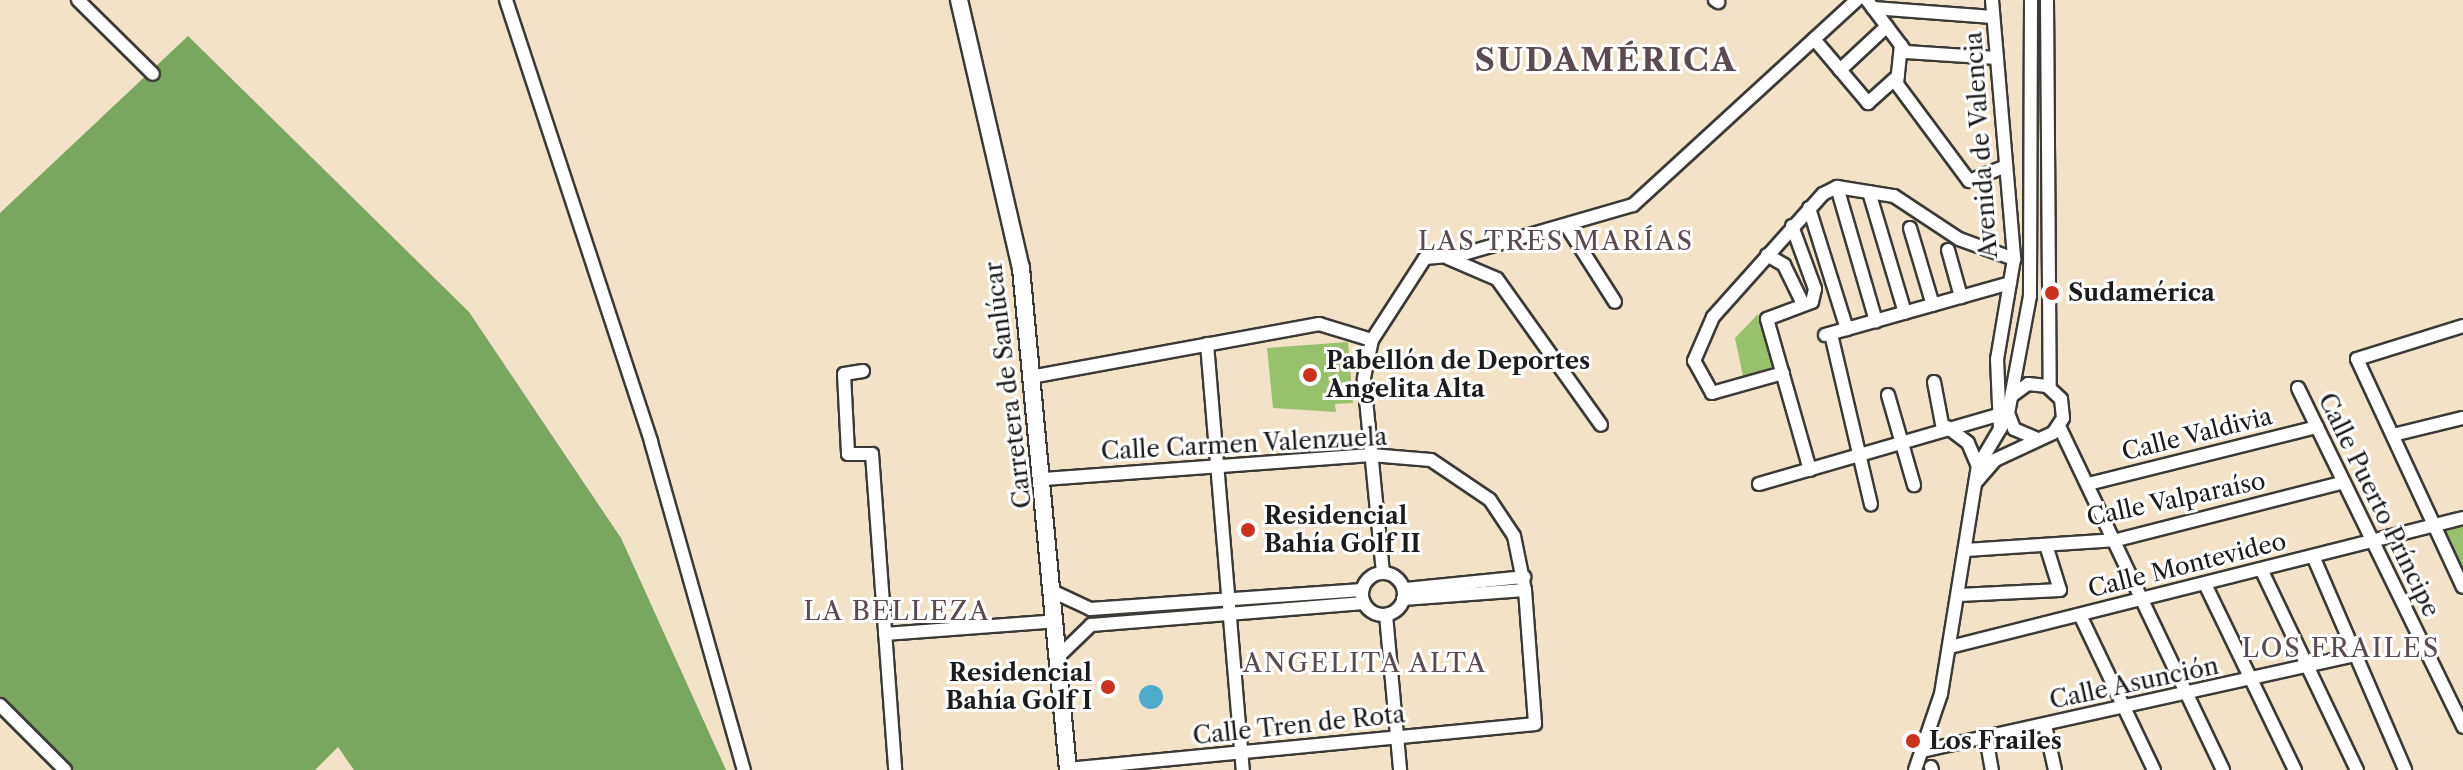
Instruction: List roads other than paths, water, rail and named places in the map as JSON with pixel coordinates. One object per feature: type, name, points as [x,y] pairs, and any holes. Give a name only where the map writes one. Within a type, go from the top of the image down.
[{"type":"main road","name":"Carretera de Sanlúcar","points":[[959,0],[1021,268],[1036,376],[1068,770]]},
{"type":"street","points":[[78,0],[153,74]]},
{"type":"street","points":[[506,0],[651,442],[744,770]]},
{"type":"street","points":[[1404,594],[1383,572],[1364,379],[1372,340],[1425,258],[1437,254],[1460,255],[1633,205],[1857,0]]},
{"type":"street","name":"Avenida de Valencia","points":[[1978,466],[2005,415],[1997,359],[2014,259],[1992,0]]},
{"type":"street","points":[[2005,415],[2013,395],[2030,296],[2031,0]]},
{"type":"street","points":[[2047,0],[2050,388],[2063,408],[2059,426],[2146,599],[2223,770]]},
{"type":"street","points":[[1870,4],[1993,17]]},
{"type":"street","points":[[1870,4],[1906,52],[1997,58]]},
{"type":"street","points":[[1840,70],[1887,26]]},
{"type":"street","points":[[1814,39],[1868,103],[1898,76]]},
{"type":"street","points":[[1901,45],[1898,76],[1969,181],[2006,166]]},
{"type":"street","points":[[1783,373],[1712,393],[1694,361],[1713,317],[1809,208],[1837,187],[1894,196],[1959,239],[2014,259]]},
{"type":"street","points":[[1837,187],[1876,321]]},
{"type":"street","points":[[1869,192],[1905,313]]},
{"type":"street","points":[[1809,208],[1847,329]]},
{"type":"street","points":[[1566,225],[1615,302]]},
{"type":"street","points":[[1792,226],[1815,289],[1803,304],[1767,319],[1810,470]]},
{"type":"street","points":[[1910,228],[1933,305]]},
{"type":"street","points":[[1948,250],[1961,297]]},
{"type":"street","points":[[1437,254],[1497,279],[1601,425]]},
{"type":"street","points":[[1767,255],[1784,265],[1803,304]]},
{"type":"street","points":[[1871,504],[1828,334],[2010,283]]},
{"type":"street","points":[[1036,376],[1319,324],[1372,340]]},
{"type":"street","points":[[2463,326],[2357,359],[2463,587]]},
{"type":"street","points":[[1207,344],[1243,770]]},
{"type":"street","points":[[863,371],[844,374],[848,454],[872,454],[895,770]]},
{"type":"street","points":[[1915,770],[1950,647],[1978,466],[1968,443],[1945,428],[1934,382]]},
{"type":"street","points":[[2013,395],[2028,384],[2050,388]]},
{"type":"street","name":"Calle Puerto Príncipe","points":[[2298,388],[2463,727]]},
{"type":"street","points":[[1888,395],[1914,485]]},
{"type":"street","points":[[1759,484],[1945,428],[2005,415]]},
{"type":"street","points":[[2005,415],[2020,435],[2037,439]]},
{"type":"street","points":[[2393,435],[2463,418]]},
{"type":"street","points":[[1977,481],[1995,460],[2059,426]]},
{"type":"street","name":"Calle Valdivia","points":[[2088,484],[2317,427]]},
{"type":"street","name":"Calle Carmen Valenzuela","points":[[1044,479],[1371,455],[1431,460],[1461,476],[1514,536],[1525,584],[1535,724]]},
{"type":"street","name":"Calle Valparaíso","points":[[1966,550],[2117,540],[2344,482]]},
{"type":"street","name":"Calle Montevideo","points":[[1950,647],[2463,518]]},
{"type":"street","points":[[1959,595],[2060,590],[2046,545]]},
{"type":"street","points":[[2313,556],[2405,770]]},
{"type":"street","points":[[2261,569],[2357,770]]},
{"type":"street","points":[[1059,656],[1091,625],[1363,597],[1383,572]]},
{"type":"street","points":[[1400,770],[1386,615],[1404,594],[1525,584]]},
{"type":"street","points":[[2205,584],[2295,770]]},
{"type":"street","points":[[1054,592],[1090,609],[1229,598],[1363,597],[1386,615]]},
{"type":"street","points":[[1090,609],[1091,625]]},
{"type":"street","points":[[2080,615],[2154,770]]},
{"type":"street","points":[[885,634],[1056,621]]},
{"type":"street","name":"Calle Asunción","points":[[1922,751],[2189,695],[2354,655]]},
{"type":"street","points":[[0,705],[65,770]]},
{"type":"street","name":"Calle Tren de Rota","points":[[1068,770],[1535,724]]},
{"type":"street","points":[[2045,725],[2055,770]]},
{"type":"street","points":[[1986,737],[1992,770]]},
{"type":"water","name":"Residencial Bahía Golf I","points":[[1151,685],[1162,692],[1163,697],[1156,708],[1151,709],[1140,702],[1139,697],[1146,686]]},
{"type":"place","name":"Sudamérica","points":[[2052,293]]},
{"type":"place","name":"Pabellón de Deportes Angelita Alta","points":[[1310,375]]},
{"type":"place","name":"Residencial Bahía Golf II","points":[[1248,530]]},
{"type":"place","name":"Residencial Bahía Golf I","points":[[1108,687]]},
{"type":"place","name":"Los Frailes","points":[[1913,741]]},
{"type":"district","name":"SUDAMÉRICA","points":[[1606,60]]},
{"type":"district","name":"LAS TRES MARÍAS","points":[[1556,242]]},
{"type":"district","name":"LA BELLEZA","points":[[897,612]]},
{"type":"district","name":"LOS FRAILES","points":[[2341,649]]},
{"type":"district","name":"ANGELITA ALTA","points":[[1365,664]]}]
